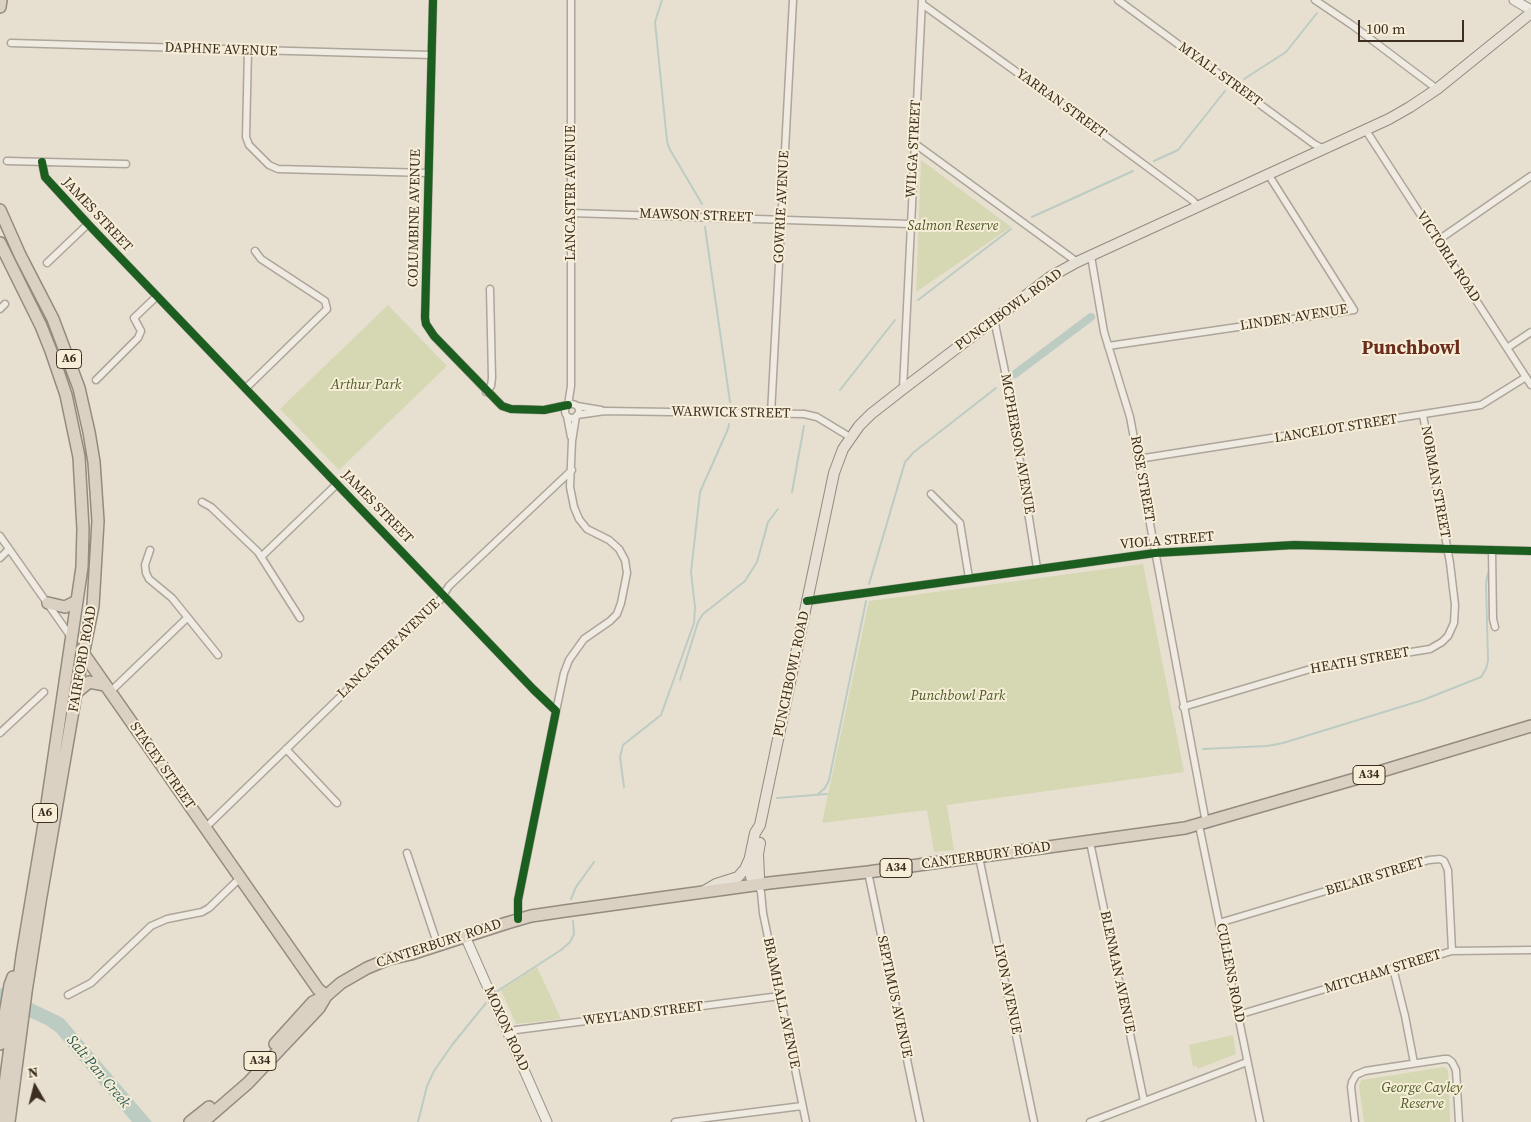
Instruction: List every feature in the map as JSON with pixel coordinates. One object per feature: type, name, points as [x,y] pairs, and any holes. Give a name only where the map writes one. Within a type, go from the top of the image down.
[{"type":"highway","points":[[0,7],[1,0]]},
{"type":"highway","name":"FAIRFORD ROAD","points":[[0,210],[20,255],[53,319],[79,388],[89,432],[96,482],[98,538],[93,606],[18,988],[9,1122]]},
{"type":"highway","name":"FAIRFORD ROAD","points":[[0,243],[51,351],[66,395],[76,437],[82,487],[83,529],[82,566],[44,824],[22,956],[0,1122]]},
{"type":"highway","points":[[48,604],[65,607],[77,600]]},
{"type":"highway","name":"STACEY STREET","points":[[71,637],[318,990],[326,996]]},
{"type":"highway","points":[[76,692],[89,682],[108,688]]},
{"type":"highway","name":"CANTERBURY ROAD","points":[[203,1122],[259,1072],[318,1008],[326,996],[341,983],[367,968],[389,959],[438,946],[518,919],[758,885],[1090,842],[1202,824],[1531,726]]},
{"type":"highway","points":[[0,1044],[18,988]]},
{"type":"highway","name":"CANTERBURY ROAD","points":[[190,1122],[246,1075],[313,1002],[326,996]]},
{"type":"main road","points":[[1514,0],[1531,12]]},
{"type":"main road","name":"PUNCHBOWL ROAD","points":[[758,885],[751,877],[750,857],[755,833],[760,825],[834,473],[840,454],[850,436],[866,418],[1050,276],[1365,130],[1410,107],[1437,89],[1531,12]]},
{"type":"main road","name":"PUNCHBOWL ROAD","points":[[758,885],[758,854],[762,832],[760,825]]},
{"type":"main road","points":[[701,893],[716,884],[735,878],[745,869],[750,857]]},
{"type":"main road","name":"MOXON ROAD","points":[[465,936],[547,1122]]},
{"type":"street","name":"COLUMBINE AVENUE","points":[[433,0],[425,321],[431,333],[486,392],[502,406],[510,409],[544,410]]},
{"type":"street","name":"LANCASTER AVENUE","points":[[568,405],[571,386],[571,0]]},
{"type":"street","name":"GOWRIE AVENUE","points":[[771,414],[793,0]]},
{"type":"street","name":"MYALL STREET","points":[[1118,0],[1314,144],[1324,149]]},
{"type":"street","points":[[1315,0],[1352,25],[1437,89]]},
{"type":"street","name":"WILGA STREET","points":[[903,389],[922,2]]},
{"type":"street","name":"YARRAN STREET","points":[[922,2],[1198,206]]},
{"type":"street","name":"DAPHNE AVENUE","points":[[11,43],[431,55]]},
{"type":"street","points":[[248,50],[246,138],[249,145],[269,165],[278,169],[428,173]]},
{"type":"street","name":"VICTORIA ROAD","points":[[1365,130],[1531,385]]},
{"type":"street","points":[[914,144],[1077,262]]},
{"type":"street","points":[[8,161],[126,164]]},
{"type":"street","name":"JAMES STREET","points":[[42,162],[45,177],[88,224],[556,711]]},
{"type":"street","name":"LINDEN AVENUE","points":[[1108,346],[1354,310],[1268,174]]},
{"type":"street","points":[[1436,241],[1531,176]]},
{"type":"street","name":"MAWSON STREET","points":[[571,212],[910,224]]},
{"type":"street","points":[[48,263],[88,224]]},
{"type":"street","points":[[246,388],[328,309],[325,301],[261,259],[255,251]]},
{"type":"street","name":"ROSE STREET","points":[[1091,256],[1108,346],[1126,401],[1138,460],[1183,707],[1202,824]]},
{"type":"street","points":[[486,392],[491,386],[492,378],[490,288]]},
{"type":"street","points":[[96,380],[138,338],[141,331],[134,318],[158,296]]},
{"type":"street","name":"MCPHERSON AVENUE","points":[[994,319],[1007,381],[1038,568]]},
{"type":"street","points":[[1507,348],[1531,332]]},
{"type":"street","name":"LANCELOT STREET","points":[[1138,460],[1423,416],[1481,405],[1526,377]]},
{"type":"street","name":"LANCASTER AVENUE","points":[[571,386],[577,406]]},
{"type":"street","points":[[544,410],[572,404],[577,406],[579,412],[572,440]]},
{"type":"street","points":[[518,919],[518,900],[564,673],[569,660],[584,639],[617,614],[627,573],[625,560],[619,549],[609,540],[587,529],[576,514],[570,487],[572,440],[565,411],[568,405]]},
{"type":"street","name":"WARWICK STREET","points":[[577,406],[605,411],[813,416],[850,436]]},
{"type":"street","points":[[544,410],[571,418],[577,416]]},
{"type":"street","name":"WARWICK STREET","points":[[577,416],[605,411]]},
{"type":"street","name":"NORMAN STREET","points":[[1423,416],[1447,549]]},
{"type":"street","name":"LANCASTER AVENUE","points":[[205,828],[440,600],[449,586],[572,470]]},
{"type":"street","points":[[261,557],[336,484]]},
{"type":"street","points":[[931,494],[960,523],[969,578]]},
{"type":"street","points":[[202,502],[212,507],[261,557],[300,618]]},
{"type":"street","name":"STACEY STREET","points":[[0,536],[71,637]]},
{"type":"street","name":"VIOLA STREET","points":[[807,601],[1155,553],[1294,545],[1442,547],[1447,549],[1531,551]]},
{"type":"street","points":[[0,558],[9,549]]},
{"type":"street","name":"HEATH STREET","points":[[1183,707],[1317,667],[1423,651],[1436,646],[1448,636],[1456,618],[1447,549]]},
{"type":"street","points":[[150,550],[145,565],[149,579],[172,598],[218,655]]},
{"type":"street","points":[[1492,550],[1493,618],[1495,627]]},
{"type":"street","points":[[108,688],[188,618]]},
{"type":"street","points":[[0,733],[44,692]]},
{"type":"street","points":[[286,749],[337,803]]},
{"type":"street","name":"CULLENS ROAD","points":[[1202,824],[1260,1122]]},
{"type":"street","name":"BLENMAN AVENUE","points":[[1090,842],[1144,1101]]},
{"type":"street","points":[[407,853],[438,946]]},
{"type":"street","name":"LYON AVENUE","points":[[979,856],[1034,1122]]},
{"type":"street","name":"BELAIR STREET","points":[[1220,923],[1434,859],[1444,861],[1448,870],[1452,951]]},
{"type":"street","name":"SEPTIMUS AVENUE","points":[[868,872],[920,1122]]},
{"type":"street","points":[[68,994],[92,984],[152,926],[168,919],[202,912],[240,878]]},
{"type":"street","name":"BRAMHALL AVENUE","points":[[758,885],[762,896],[762,912],[806,1122]]},
{"type":"street","name":"MITCHAM STREET","points":[[1238,1015],[1452,951],[1531,950]]},
{"type":"street","points":[[1393,968],[1414,1064]]},
{"type":"street","name":"WEYLAND STREET","points":[[507,1032],[780,996]]},
{"type":"street","points":[[1355,1122],[1352,1082],[1360,1072],[1448,1059],[1456,1070],[1459,1122]]},
{"type":"street","points":[[1090,1122],[1248,1062]]},
{"type":"street","points":[[675,1122],[802,1106]]},
{"type":"green space","name":"Salmon Reserve","points":[[921,160],[1011,227],[916,292]]},
{"type":"green space","name":"Arthur Park","points":[[388,305],[447,366],[339,470],[280,409]]},
{"type":"green space","name":"Punchbowl Park","points":[[1143,564],[1184,772],[947,805],[954,850],[934,852],[927,810],[822,823],[869,601]]},
{"type":"green space","points":[[537,967],[561,1019],[516,1024],[501,990]]},
{"type":"green space","points":[[1233,1035],[1236,1054],[1197,1069],[1197,1066],[1193,1067],[1189,1045]]},
{"type":"green space","name":"George Cayley Reserve","points":[[1444,1067],[1448,1070],[1450,1122],[1364,1122],[1359,1085],[1362,1080]]},
{"type":"water","name":"Salt Pan Creek","points":[[0,988],[64,1019],[152,1122],[132,1122],[56,1032],[46,1025],[0,1004]]},
{"type":"waterway","points":[[662,0],[655,22],[667,141],[669,148],[702,204]]},
{"type":"waterway","points":[[1244,79],[1286,52],[1317,13]]},
{"type":"waterway","points":[[1154,161],[1178,150],[1225,91]]},
{"type":"waterway","points":[[1032,217],[1133,171]]},
{"type":"waterway","points":[[705,227],[730,402]]},
{"type":"waterway","points":[[918,300],[1011,229]]},
{"type":"waterway","points":[[1015,374],[1091,317]]},
{"type":"waterway","points":[[840,390],[895,320]]},
{"type":"waterway","points":[[869,584],[905,462],[914,452],[996,388]]},
{"type":"waterway","points":[[624,787],[620,757],[623,745],[661,715],[694,623],[695,607],[691,572],[700,492],[729,424]]},
{"type":"waterway","points":[[792,492],[804,426]]},
{"type":"waterway","points":[[680,680],[698,622],[703,614],[745,581],[757,562],[768,522],[778,509]]},
{"type":"waterway","points":[[1203,749],[1267,746],[1283,743],[1423,700],[1481,677],[1486,669],[1488,660],[1486,584],[1488,573]]},
{"type":"waterway","points":[[818,794],[825,788],[829,780],[866,601]]},
{"type":"waterway","points":[[777,798],[827,794]]},
{"type":"waterway","points":[[571,899],[576,887],[594,862]]},
{"type":"waterway","points":[[496,992],[561,950],[570,942],[574,934],[573,921]]},
{"type":"waterway","points":[[418,1122],[427,1086],[434,1071],[486,1003]]},
{"type":"cycle path","points":[[433,0],[426,324],[434,336],[502,406],[511,409],[544,410],[568,405]]},
{"type":"cycle path","points":[[42,162],[45,177],[88,224],[556,711],[518,900],[518,919]]},
{"type":"cycle path","points":[[807,601],[1155,553],[1294,545],[1531,551]]},
{"type":"district","name":"Punchbowl","points":[[1411,349]]}]
